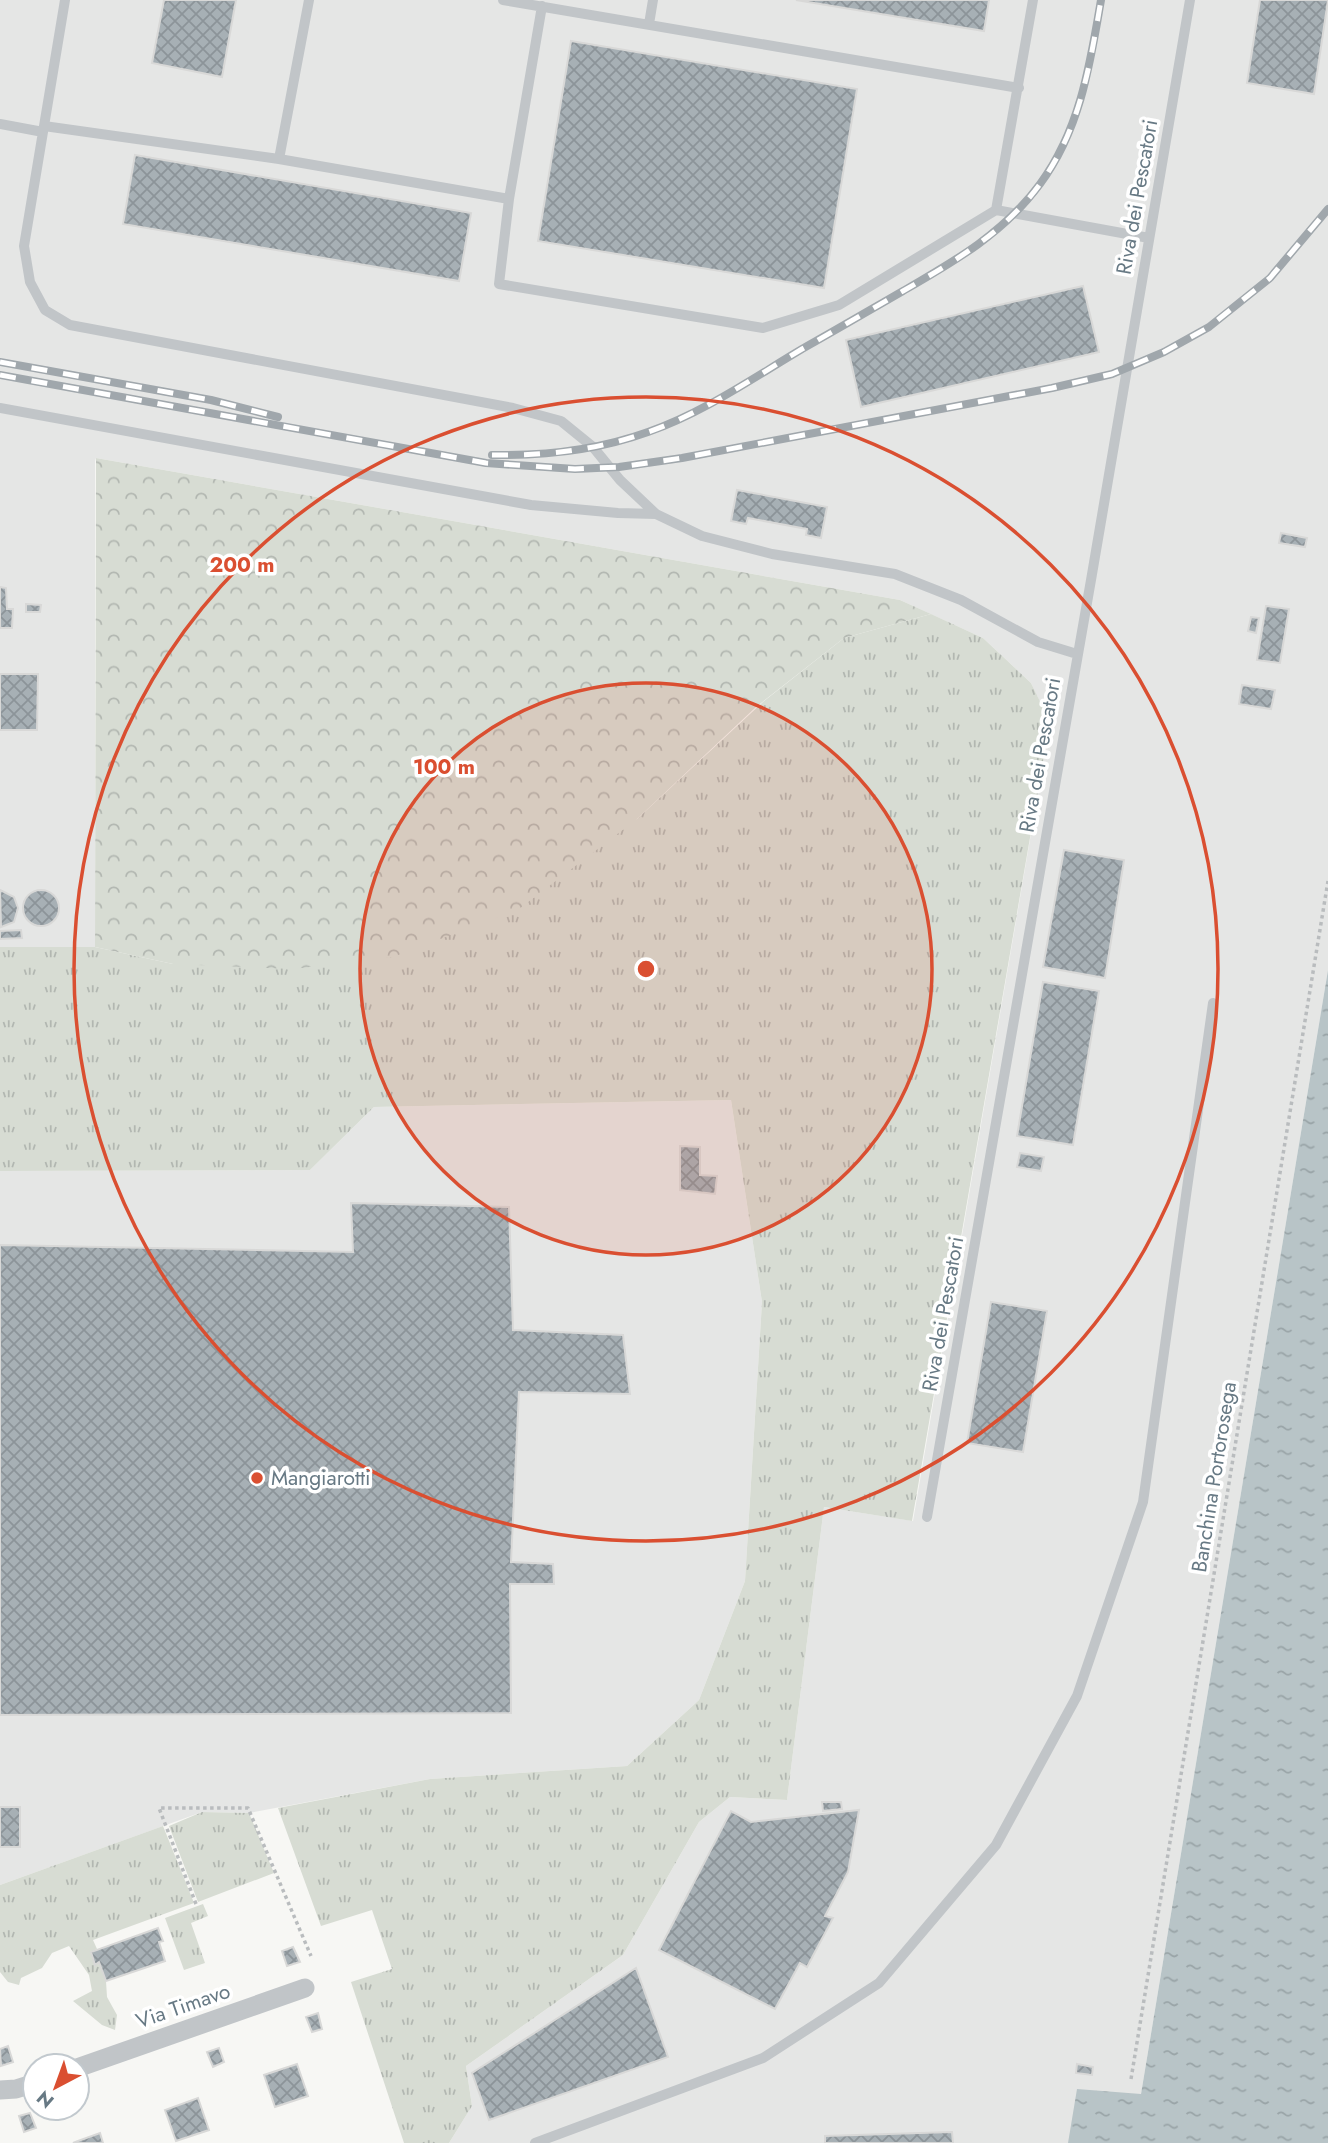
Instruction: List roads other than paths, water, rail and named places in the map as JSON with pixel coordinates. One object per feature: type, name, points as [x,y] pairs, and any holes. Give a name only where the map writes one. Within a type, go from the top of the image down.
[{"type":"street","name":"Via Timavo","points":[[91,2063],[305,1989]]},
{"type":"street","points":[[0,2090],[21,2087]]},
{"type":"lane","points":[[65,0],[24,246],[30,282],[45,310],[70,325],[513,408],[561,421],[593,447],[620,480],[656,513],[702,536],[772,554],[895,574],[961,600],[1038,642],[1077,654]]},
{"type":"lane","points":[[279,159],[309,0]]},
{"type":"lane","points":[[503,0],[1019,88]]},
{"type":"lane","points":[[649,24],[653,0]]},
{"type":"lane","points":[[996,210],[1033,0]]},
{"type":"lane","name":"Riva dei Pescatori","points":[[927,1517],[1190,0]]},
{"type":"lane","points":[[542,6],[509,199],[499,284],[763,328],[839,306],[996,210],[1150,238]]},
{"type":"lane","points":[[0,124],[279,159],[509,199]]},
{"type":"lane","points":[[0,408],[531,505],[618,513],[656,513]]},
{"type":"lane","points":[[535,2143],[763,2058],[879,1983],[996,1845],[1077,1696],[1143,1502],[1213,1003]]},
{"type":"water","points":[[1328,970],[1328,2143],[1068,2143],[1077,2089],[1141,2094]]},
{"type":"railway","points":[[492,455],[551,453],[591,447],[629,438],[668,424],[727,394],[978,245],[1026,201],[1054,163],[1065,142],[1087,73],[1101,0]]},
{"type":"railway","points":[[0,375],[486,463],[575,469],[619,467],[682,458],[1052,388],[1112,374],[1164,352],[1209,327],[1270,278],[1328,209]]},
{"type":"railway","points":[[0,362],[211,400],[278,417]]},
{"type":"place","name":"Mangiarotti","points":[[257,1478]]}]
